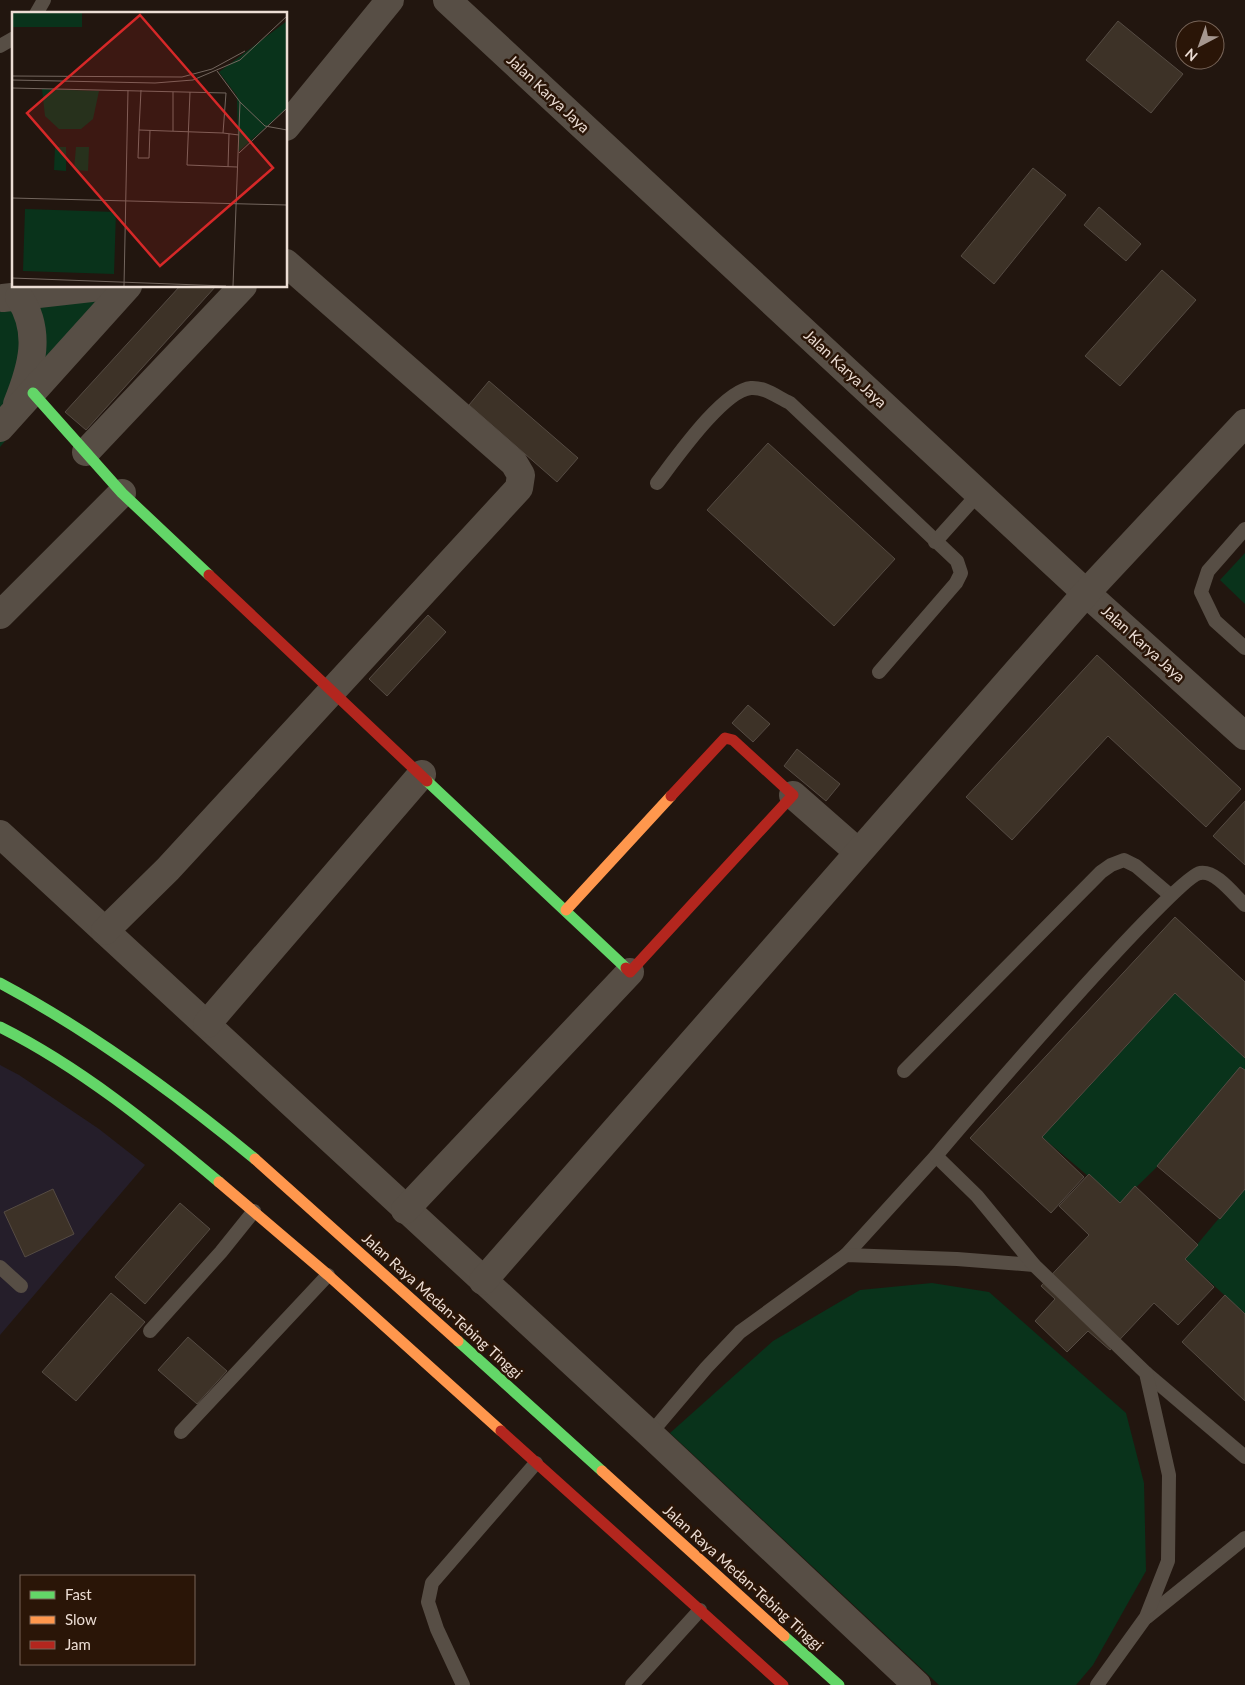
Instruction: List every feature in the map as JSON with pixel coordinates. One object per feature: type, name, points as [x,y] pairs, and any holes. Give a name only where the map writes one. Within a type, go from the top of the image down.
[{"type":"main road","points":[[33,393],[122,493],[630,972],[793,795],[733,740],[725,738],[566,910]]},
{"type":"main road","name":"Jalan Raya Medan-Tebing Tinggi","points":[[0,983],[86,1031],[213,1124],[278,1179],[839,1685]]},
{"type":"main road","points":[[5,1029],[70,1066],[187,1155],[254,1211],[328,1275],[783,1685]]},
{"type":"street","points":[[288,125],[390,0]]},
{"type":"street","name":"Jalan Karya Jaya","points":[[448,0],[1086,593],[1245,736]]},
{"type":"street","points":[[105,931],[168,869],[334,692],[519,488],[521,475],[514,463],[288,265]]},
{"type":"street","points":[[9,298],[92,288]]},
{"type":"street","points":[[6,421],[126,288]]},
{"type":"street","points":[[86,452],[241,288]]},
{"type":"street","points":[[6,421],[28,375],[33,343],[32,322],[9,298]]},
{"type":"street","points":[[483,1281],[1086,593],[1245,423]]},
{"type":"street","points":[[0,615],[122,493]]},
{"type":"street","points":[[206,1024],[422,774]]},
{"type":"street","points":[[793,795],[858,852]]},
{"type":"street","points":[[0,834],[650,1434],[917,1685]]},
{"type":"street","points":[[406,1210],[630,972]]},
{"type":"lane","points":[[37,12],[44,0]]},
{"type":"lane","points":[[0,46],[12,39]]},
{"type":"lane","points":[[656,483],[718,407],[748,388],[764,389],[790,403],[957,561],[961,573],[956,583],[879,672]]},
{"type":"lane","points":[[935,542],[979,493]]},
{"type":"lane","points":[[1245,530],[1208,571],[1201,592],[1215,621],[1245,648]]},
{"type":"lane","points":[[904,1071],[1101,872],[1124,860],[1136,866],[1170,895]]},
{"type":"lane","points":[[650,1434],[706,1368],[740,1332],[846,1255],[936,1156],[980,1102],[1170,895],[1198,873],[1206,872],[1214,876],[1245,905]]},
{"type":"lane","points":[[0,1045],[5,1029]]},
{"type":"lane","points":[[936,1156],[977,1196],[1034,1265],[1146,1373],[1245,1458]]},
{"type":"lane","points":[[150,1331],[221,1252],[254,1211]]},
{"type":"lane","points":[[846,1255],[957,1258],[1034,1265]]},
{"type":"lane","points":[[0,1267],[21,1286]]},
{"type":"lane","points":[[182,1432],[328,1275]]},
{"type":"lane","points":[[1097,1685],[1146,1617],[1168,1561],[1169,1474],[1146,1373]]},
{"type":"lane","points":[[463,1685],[437,1628],[428,1602],[432,1582],[536,1463]]},
{"type":"lane","points":[[1146,1617],[1245,1538]]},
{"type":"lane","points":[[632,1685],[700,1610]]},
{"type":"shaded area","points":[[0,1065],[19,1075],[99,1129],[145,1165],[0,1335]]},
{"type":"green space","points":[[130,293],[0,447],[0,302]]},
{"type":"green space","points":[[1245,553],[1245,604],[1220,580]]},
{"type":"green space","points":[[1175,993],[1245,1058],[1245,1081],[1120,1203],[1042,1137]]},
{"type":"green space","points":[[1245,1187],[1245,1314],[1185,1259]]},
{"type":"green space","points":[[932,1283],[989,1292],[1126,1413],[1144,1483],[1146,1571],[1093,1665],[1076,1685],[939,1685],[670,1433],[773,1341],[860,1290]]},
{"type":"building","points":[[1118,21],[1175,67],[1175,70],[1183,74],[1151,113],[1086,60]]},
{"type":"building","points":[[1033,168],[1066,195],[994,284],[961,256]]},
{"type":"building","points":[[1099,207],[1141,244],[1126,261],[1084,225]]},
{"type":"building","points":[[1162,270],[1196,300],[1120,386],[1085,356]]},
{"type":"building","points":[[178,288],[214,288],[86,430],[65,412]]},
{"type":"building","points":[[489,381],[578,458],[557,482],[469,405]]},
{"type":"building","points":[[768,443],[895,559],[834,626],[707,510]]},
{"type":"building","points":[[428,615],[446,632],[387,696],[369,679]]},
{"type":"building","points":[[1097,655],[1241,789],[1206,827],[1108,736],[1012,840],[966,797]]},
{"type":"building","points":[[748,705],[770,724],[753,742],[732,723]]},
{"type":"building","points":[[797,749],[840,784],[826,801],[784,766]]},
{"type":"building","points":[[1245,801],[1245,865],[1213,836]]},
{"type":"building","points":[[1175,917],[1245,982],[1245,1058],[1175,993],[1042,1137],[1084,1177],[1051,1213],[970,1138]]},
{"type":"building","points":[[1240,1067],[1245,1070],[1245,1189],[1220,1219],[1157,1166]]},
{"type":"building","points":[[1089,1174],[1120,1203],[1135,1186],[1198,1245],[1185,1259],[1214,1287],[1178,1325],[1154,1303],[1110,1350],[1088,1331],[1067,1352],[1035,1321],[1055,1299],[1041,1286],[1089,1235],[1059,1206]]},
{"type":"building","points":[[53,1189],[74,1234],[25,1257],[4,1212]]},
{"type":"building","points":[[180,1203],[210,1229],[145,1304],[115,1277]]},
{"type":"building","points":[[111,1293],[145,1322],[76,1401],[42,1372]]},
{"type":"building","points":[[1225,1295],[1245,1314],[1245,1401],[1182,1342]]},
{"type":"building","points":[[188,1337],[227,1371],[197,1404],[158,1370]]},
{"type":"traffic: fast","points":[[33,393],[122,493],[209,575]]},
{"type":"traffic: fast","points":[[427,781],[626,968]]},
{"type":"traffic: fast","points":[[0,983],[67,1022],[132,1065],[255,1159]]},
{"type":"traffic: fast","points":[[0,1027],[58,1060],[114,1098],[219,1182]]},
{"type":"traffic: fast","points":[[458,1341],[602,1471]]},
{"type":"traffic: fast","points":[[784,1636],[839,1685]]},
{"type":"traffic: slow","points":[[566,910],[671,796]]},
{"type":"traffic: slow","points":[[255,1159],[458,1341]]},
{"type":"traffic: slow","points":[[219,1182],[328,1275],[501,1431]]},
{"type":"traffic: slow","points":[[602,1471],[784,1636]]},
{"type":"traffic: jam","points":[[209,575],[427,781]]},
{"type":"traffic: jam","points":[[626,968],[630,972],[793,795],[733,740],[725,738],[671,796]]},
{"type":"traffic: jam","points":[[501,1431],[783,1685]]}]
